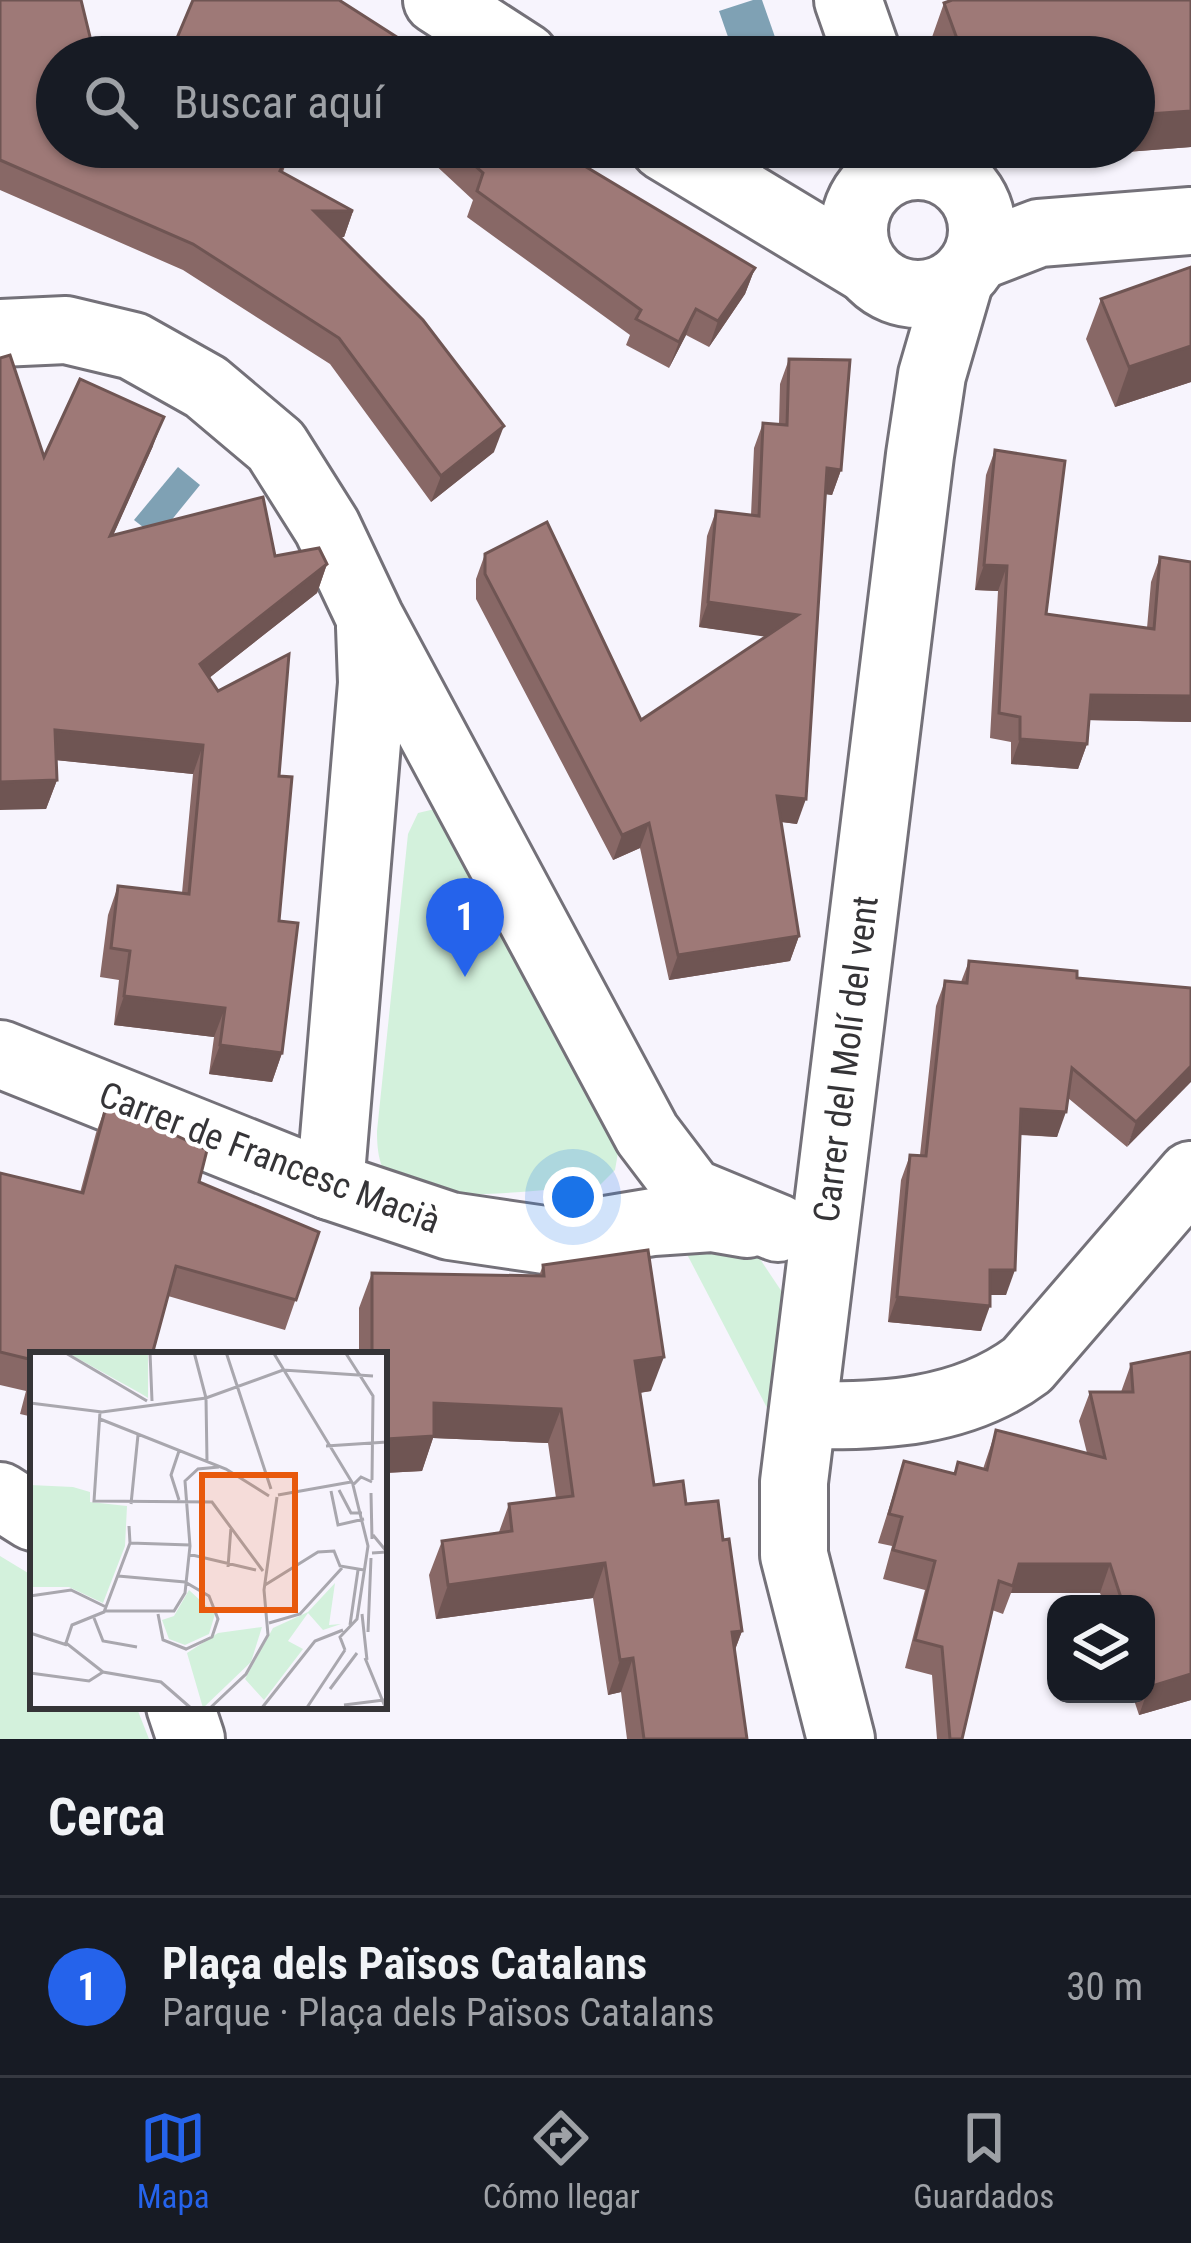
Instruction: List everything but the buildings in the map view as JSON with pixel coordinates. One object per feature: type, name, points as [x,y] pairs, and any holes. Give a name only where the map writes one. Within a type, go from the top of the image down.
[{"type":"street","points":[[437,0],[493,36]]},
{"type":"street","points":[[848,0],[861,36]]},
{"type":"street","points":[[724,168],[900,229],[1039,233],[1191,221]]},
{"type":"street","name":"Carrer del Molí del vent","points":[[842,1739],[794,1555],[794,1482],[803,1415],[800,1234],[932,375],[900,229]]},
{"type":"street","points":[[0,333],[66,330],[134,346],[206,387],[276,446],[327,527],[370,618],[646,1134],[692,1192],[800,1234]]},
{"type":"street","points":[[330,1186],[372,683],[370,618]]},
{"type":"street","points":[[358,843],[387,800],[416,787],[443,786],[468,799]]},
{"type":"street","name":"Carrer de Francesc Macià","points":[[0,1054],[330,1186],[450,1226],[545,1240],[712,1218],[800,1234]]},
{"type":"street","points":[[545,1240],[584,1228],[621,1204],[638,1180],[646,1134]]},
{"type":"street","points":[[803,1415],[892,1413],[969,1398],[1001,1384],[1027,1365],[1191,1175]]},
{"type":"street","points":[[0,1496],[30,1515]]},
{"type":"street","points":[[181,1709],[190,1739]]},
{"type":"green space","points":[[439,808],[619,1147],[615,1170],[598,1187],[444,1194],[402,1187],[384,1171],[377,1131],[408,834],[418,813]]},
{"type":"green space","points":[[678,1237],[754,1250],[786,1298],[777,1427]]},
{"type":"green space","points":[[0,1556],[30,1574],[30,1709],[137,1709],[149,1739],[0,1739]]},
{"type":"water","points":[[762,0],[775,36],[728,36],[719,11]]},
{"type":"water","points":[[178,467],[200,485],[157,538],[134,520]]},
{"type":"place","name":"Plaça dels Països Catalans","points":[[465,977]]}]
